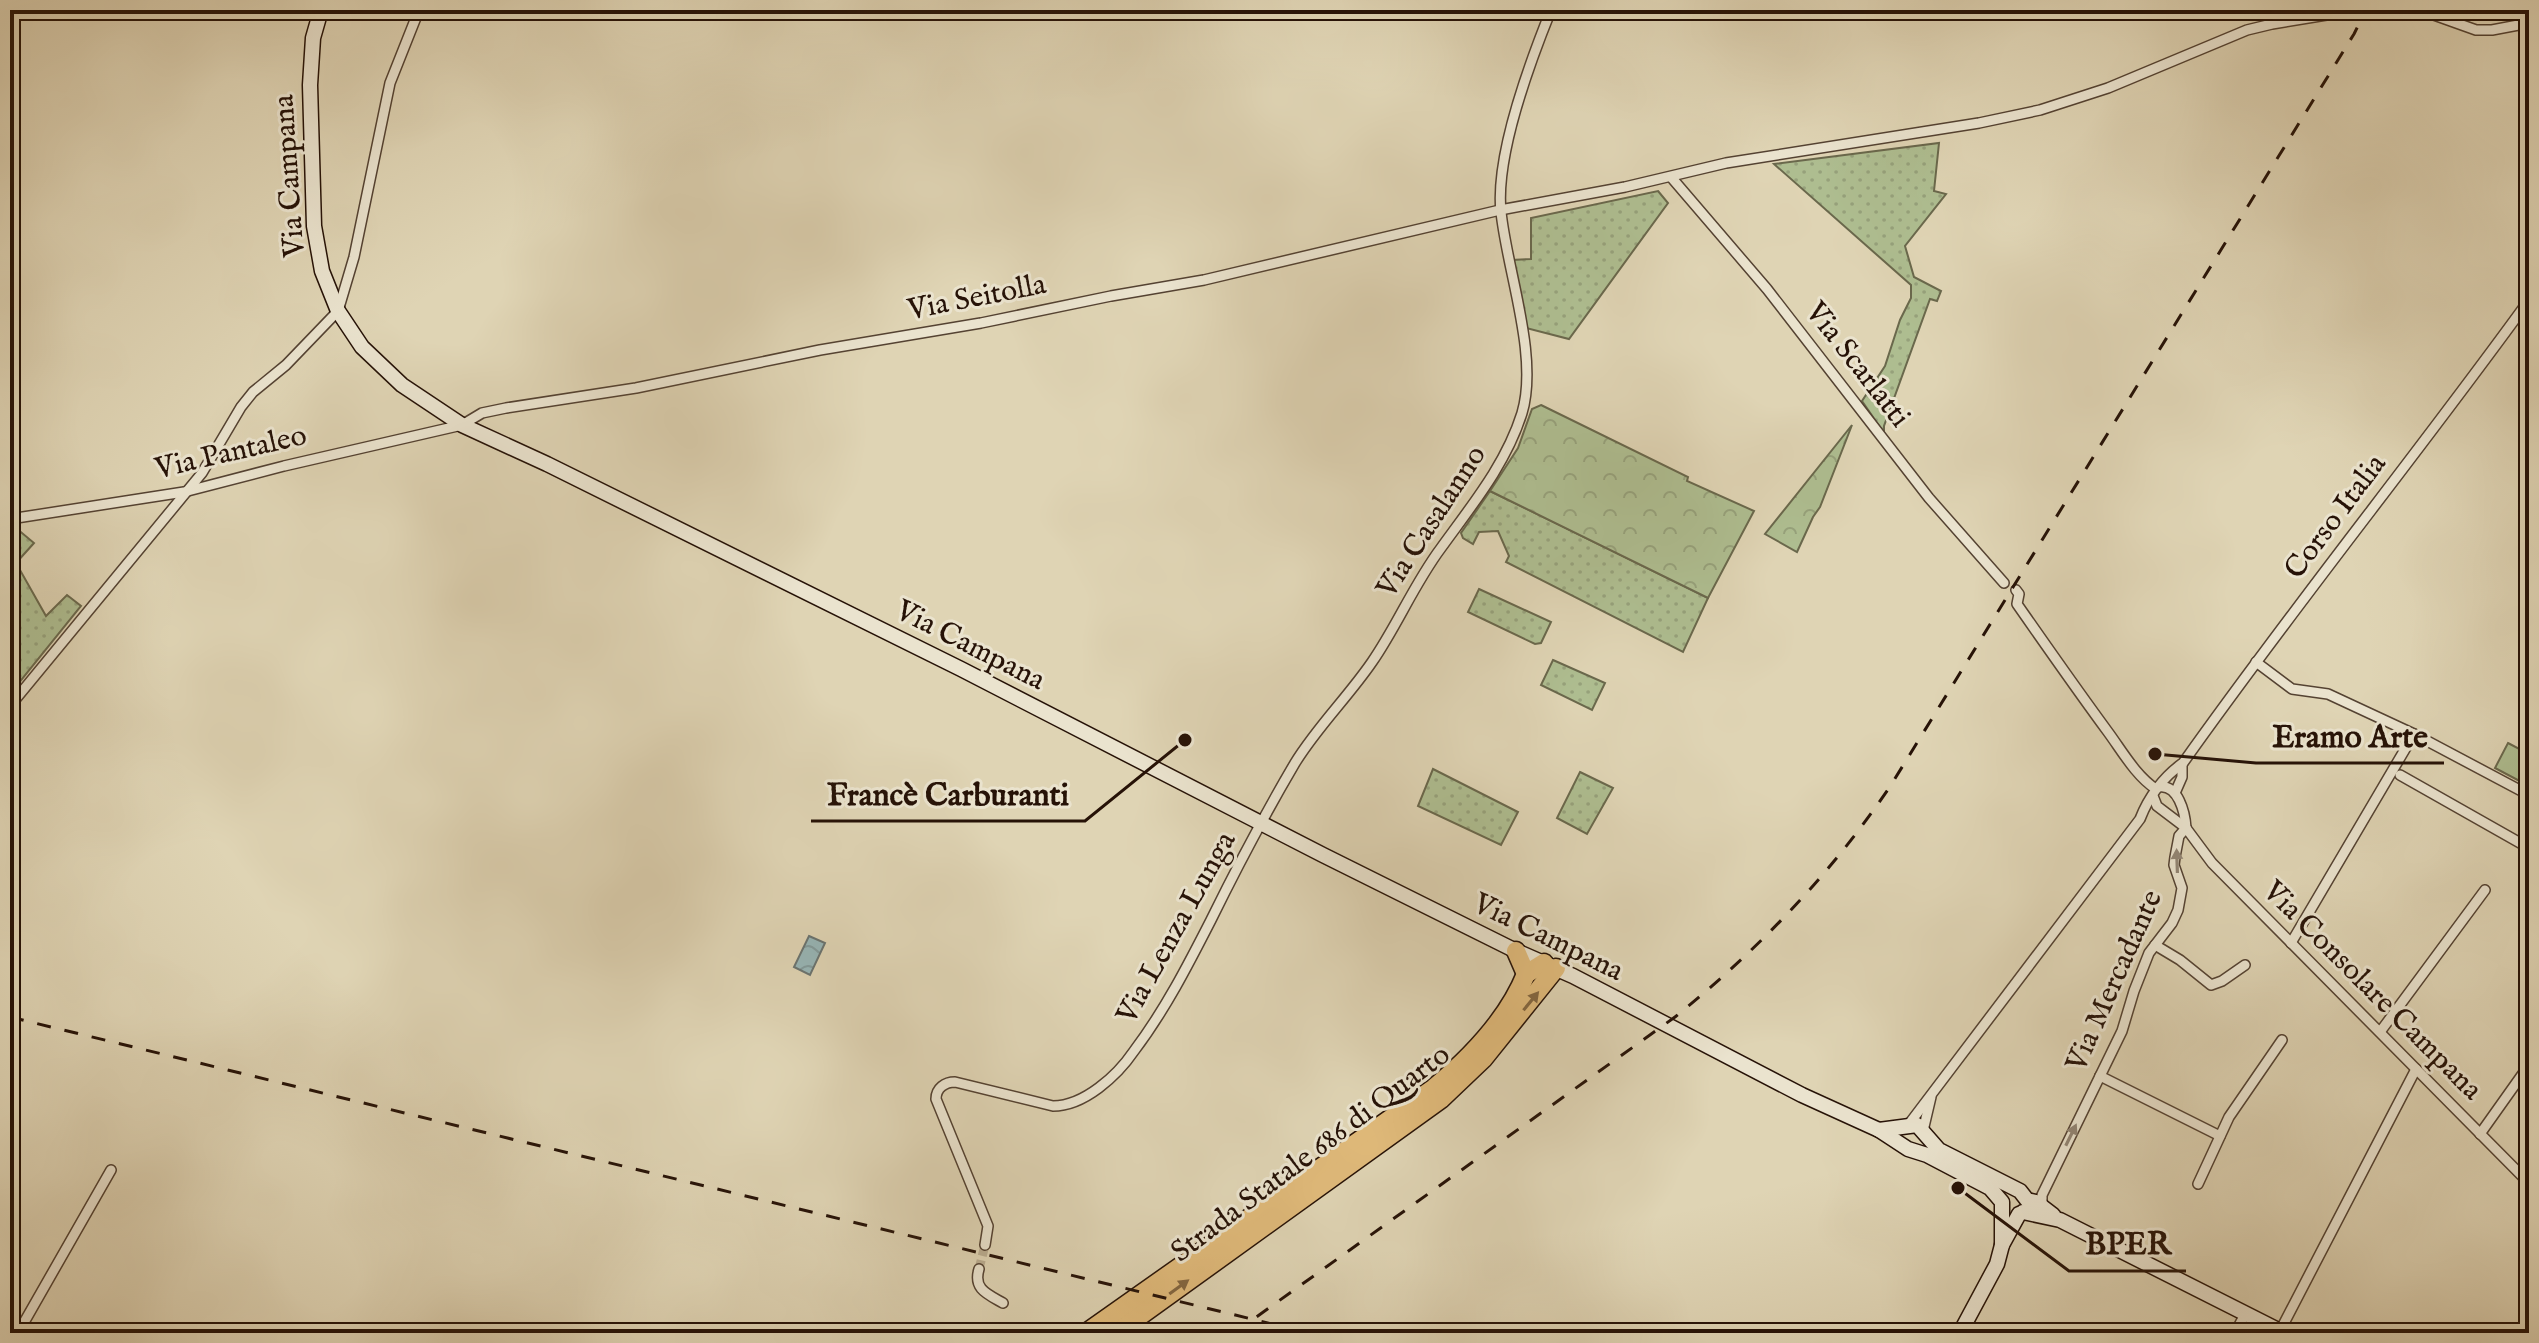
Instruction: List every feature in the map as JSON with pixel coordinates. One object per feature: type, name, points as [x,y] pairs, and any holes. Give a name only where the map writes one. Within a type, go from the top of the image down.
[{"type":"highway","points":[[1516,951],[1526,974],[1550,966]]},
{"type":"highway","name":"Strada Statale 686 di Quarto","points":[[1116,1333],[1441,1099],[1483,1059],[1550,966]]},
{"type":"highway","name":"Strada Statale 686 di Quarto","points":[[1086,1333],[1434,1088],[1483,1041],[1510,1004],[1526,974]]},
{"type":"main road","name":"Via Campana","points":[[321,10],[313,38],[310,85],[314,226],[322,271],[338,311],[362,347],[402,385],[462,425],[947,662],[1262,824],[1802,1095],[1879,1130],[1990,1188],[2008,1212],[2021,1204],[2042,1200],[2060,1220]]},
{"type":"main road","name":"Via Campana","points":[[1915,1129],[1939,1150],[2021,1204],[2060,1220],[2282,1332]]},
{"type":"main road","points":[[1879,1130],[1915,1129]]},
{"type":"main road","points":[[1915,1129],[1923,1143],[1907,1147],[1900,1132],[1915,1129]]},
{"type":"main road","points":[[1960,1333],[1997,1264],[2002,1245],[2021,1204],[2008,1191],[2003,1204],[2002,1245]]},
{"type":"street","points":[[10,706],[202,473],[253,392],[286,365],[338,311],[354,257],[390,83],[419,10]]},
{"type":"street","name":"Via Casalanno","points":[[1262,824],[1295,763],[1373,662],[1433,559],[1495,473],[1523,410],[1526,381],[1524,341],[1500,210],[1501,182],[1527,75],[1551,10]]},
{"type":"street","name":"Via Seitolla","points":[[462,425],[482,413],[506,408],[636,388],[809,352],[1204,280],[1500,210],[1671,177],[1726,163],[2040,110],[2108,88],[2247,30],[2308,14],[2357,10]]},
{"type":"street","points":[[2420,10],[2476,30],[2529,23]]},
{"type":"street","name":"Via Scarlatti","points":[[1671,177],[1767,289],[1929,498],[2004,583]]},
{"type":"street","name":"Corso Italia","points":[[1915,1129],[1931,1094],[1975,1040],[2141,817],[2143,809],[2158,797],[2173,770],[2182,764],[2529,300]]},
{"type":"street","name":"Via Pantaleo","points":[[10,519],[184,492],[462,425]]},
{"type":"street","points":[[2016,590],[2019,594],[2017,604],[2147,783],[2158,797],[2172,806],[2176,795],[2167,786],[2158,797]]},
{"type":"street","points":[[2256,662],[2292,689],[2328,694],[2414,734],[2529,795]]},
{"type":"street","points":[[2291,943],[2414,734]]},
{"type":"street","name":"Corso Italia","points":[[2176,795],[2182,777],[2182,764]]},
{"type":"street","points":[[2400,775],[2529,848]]},
{"type":"street","name":"Via Consolare Campana","points":[[2176,795],[2186,828]]},
{"type":"street","name":"Via Consolare Campana","points":[[2158,797],[2212,863],[2529,1183]]},
{"type":"street","name":"Via Lenza Lunga","points":[[985,1245],[988,1226],[936,1099],[938,1090],[948,1082],[955,1082],[1061,1106],[1100,1086],[1134,1052],[1180,982],[1262,824]]},
{"type":"street","name":"Via Mercadante","points":[[2042,1200],[2122,1031],[2149,953],[2178,910],[2182,888],[2174,865],[2179,836],[2186,828]]},
{"type":"street","points":[[2380,1032],[2485,890]]},
{"type":"street","points":[[2155,945],[2211,985],[2245,965]]},
{"type":"street","points":[[2198,1184],[2229,1117],[2282,1040]]},
{"type":"street","points":[[2480,1134],[2529,1065]]},
{"type":"street","points":[[2282,1332],[2416,1069]]},
{"type":"street","points":[[2100,1076],[2220,1136]]},
{"type":"street","name":"Corso Italia","points":[[1915,1129],[1931,1094]]},
{"type":"street","points":[[18,1333],[111,1170]]},
{"type":"street","points":[[979,1269],[979,1287],[1003,1303]]},
{"type":"street","points":[[2235,1333],[2245,1314]]},
{"type":"green space","points":[[1939,143],[1934,191],[1946,194],[1905,246],[1914,277],[1941,291],[1937,301],[1930,299],[1884,433],[1862,401],[1885,366],[1900,320],[1911,298],[1911,285],[1774,164]]},
{"type":"green space","points":[[1658,191],[1668,203],[1569,339],[1526,328],[1512,260],[1531,259],[1531,218]]},
{"type":"green space","points":[[1541,405],[1688,477],[1687,481],[1754,511],[1708,598],[1490,491],[1518,448],[1532,409]]},
{"type":"green space","points":[[1852,425],[1820,507],[1797,552],[1765,534]]},
{"type":"green space","points":[[1490,491],[1708,598],[1683,652],[1506,562],[1509,556],[1498,531],[1479,532],[1473,544],[1463,538],[1461,533]]},
{"type":"green space","points":[[10,523],[34,543],[16,563],[46,616],[67,595],[81,606],[10,694]]},
{"type":"green space","points":[[1479,589],[1551,622],[1541,643],[1535,644],[1468,612]]},
{"type":"green space","points":[[1553,660],[1605,683],[1592,710],[1541,685]]},
{"type":"green space","points":[[2508,743],[2529,754],[2529,786],[2495,768]]},
{"type":"green space","points":[[1433,769],[1518,812],[1501,845],[1418,806]]},
{"type":"green space","points":[[1580,772],[1613,788],[1587,834],[1557,818]]},
{"type":"water","points":[[809,936],[825,943],[810,975],[794,967]]},
{"type":"tunnel","points":[[979,1269],[985,1245]]},
{"type":"railway","points":[[1234,1333],[1675,1017],[1736,965],[1818,880],[1891,785],[2366,10]]},
{"type":"railway","points":[[10,1017],[1309,1333]]},
{"type":"place","name":"Francè Carburanti","points":[[1185,740]]},
{"type":"place","name":"Eramo Arte","points":[[2155,754]]},
{"type":"place","name":"BPER","points":[[1958,1188]]}]
